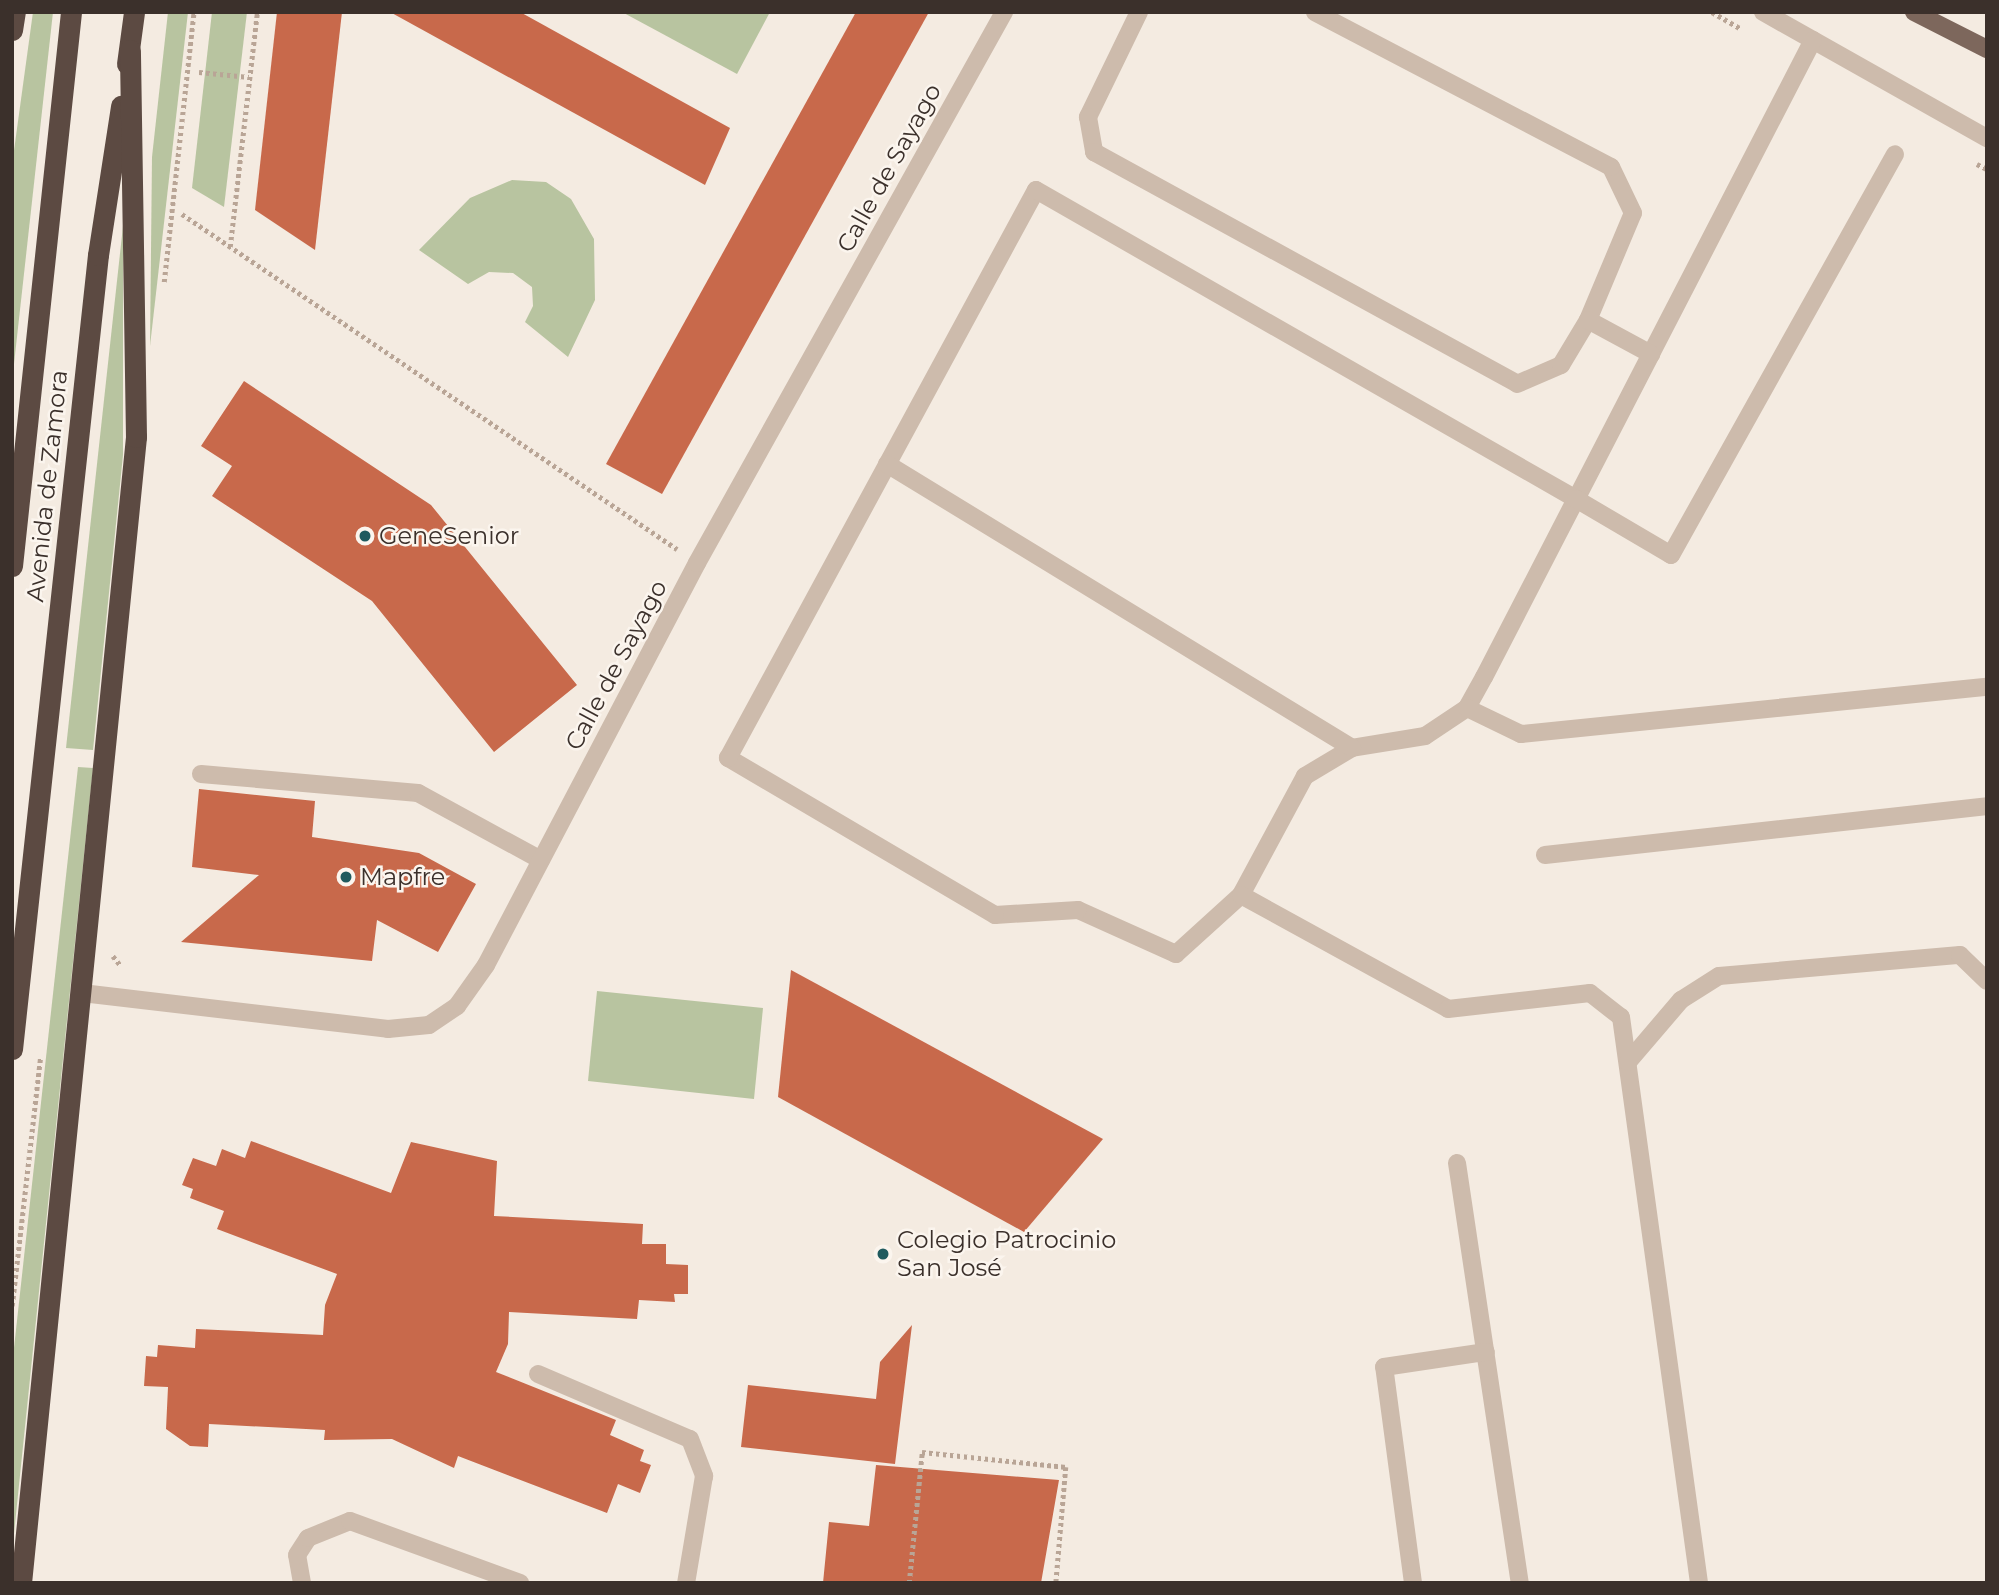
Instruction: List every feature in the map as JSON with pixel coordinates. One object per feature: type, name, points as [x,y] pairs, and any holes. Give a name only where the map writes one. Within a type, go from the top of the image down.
[{"type":"highway","points":[[12,30],[15,12]]},
{"type":"highway","name":"Avenida de Zamora","points":[[12,566],[71,12]]},
{"type":"highway","name":"Avenida de Zamora","points":[[12,1049],[98,256],[134,12]]},
{"type":"highway","points":[[21,1583],[136,437],[130,50]]},
{"type":"main road","points":[[1914,12],[1987,49]]},
{"type":"street","name":"Calle de Sayago","points":[[82,993],[388,1029],[429,1024],[457,1006],[486,965],[697,563],[1004,12]]},
{"type":"street","points":[[1139,12],[1088,117],[1094,152],[1517,384],[1561,365],[1588,320],[1633,213],[1611,167],[1315,12]]},
{"type":"street","points":[[1763,12],[1987,138]]},
{"type":"street","points":[[1813,40],[1576,499],[1467,708],[1425,736],[1352,748],[1306,776],[1241,895],[1176,954],[1078,910],[995,915],[728,758],[1036,190],[1576,499],[1671,555],[1895,154]]},
{"type":"street","points":[[1588,320],[1651,354]]},
{"type":"street","points":[[887,464],[1352,748]]},
{"type":"street","points":[[1467,708],[1521,734],[1987,687]]},
{"type":"street","points":[[201,774],[418,793],[541,860]]},
{"type":"street","points":[[1545,855],[1987,806]]},
{"type":"street","points":[[1241,895],[1448,1009],[1590,993],[1621,1017],[1699,1583]]},
{"type":"street","points":[[1628,1062],[1681,1000],[1718,976],[1960,955],[1986,980]]},
{"type":"street","points":[[1457,1163],[1520,1583]]},
{"type":"street","points":[[1413,1583],[1384,1367],[1486,1352]]},
{"type":"street","points":[[538,1374],[690,1439],[704,1476],[686,1583]]},
{"type":"street","points":[[302,1583],[297,1555],[308,1538],[350,1521],[520,1583]]},
{"type":"path","points":[[230,247],[257,12]]},
{"type":"path","points":[[199,72],[249,77]]},
{"type":"path","points":[[182,214],[697,563]]},
{"type":"path","points":[[909,1583],[922,1452],[1066,1467],[1056,1583]]},
{"type":"green space","points":[[33,12],[53,12],[12,382],[12,165]]},
{"type":"green space","points":[[168,12],[188,12],[150,346],[152,157]]},
{"type":"green space","points":[[212,12],[247,12],[224,207],[192,188]]},
{"type":"green space","points":[[622,12],[770,12],[737,74]]},
{"type":"green space","points":[[512,180],[546,182],[571,199],[594,239],[595,300],[568,357],[525,322],[533,306],[532,287],[513,273],[489,272],[468,284],[419,250],[470,198]]},
{"type":"green space","points":[[123,226],[123,455],[93,750],[66,748]]},
{"type":"green space","points":[[78,767],[93,768],[12,1553],[12,1366]]},
{"type":"green space","points":[[597,991],[763,1008],[754,1099],[588,1081]]},
{"type":"building","points":[[277,12],[342,12],[315,250],[255,210]]},
{"type":"building","points":[[390,12],[520,12],[730,128],[705,185]]},
{"type":"building","points":[[856,12],[929,12],[662,494],[606,464]]},
{"type":"building","name":"GeneSenior","points":[[244,381],[431,505],[577,685],[494,752],[372,601],[212,496],[232,466],[201,446]]},
{"type":"building","name":"Mapfre","points":[[199,789],[315,801],[312,837],[419,853],[476,884],[438,952],[377,920],[372,961],[181,942],[259,875],[192,867]]},
{"type":"building","points":[[791,970],[1103,1139],[1024,1232],[778,1097]]},
{"type":"building","points":[[251,1141],[391,1193],[411,1142],[497,1161],[494,1216],[643,1224],[642,1244],[666,1244],[666,1264],[688,1265],[688,1294],[674,1294],[675,1302],[639,1300],[637,1319],[509,1312],[508,1344],[496,1372],[616,1420],[610,1435],[644,1450],[640,1461],[651,1465],[640,1493],[618,1484],[607,1513],[458,1456],[454,1468],[392,1439],[324,1440],[325,1430],[209,1424],[208,1447],[190,1446],[166,1429],[168,1387],[144,1386],[146,1356],[157,1357],[158,1345],[195,1348],[196,1329],[323,1335],[325,1305],[337,1274],[217,1229],[224,1211],[190,1198],[193,1189],[182,1185],[193,1158],[216,1166],[222,1149],[245,1158]]},
{"type":"building","points":[[912,1325],[895,1464],[741,1447],[748,1385],[876,1399],[880,1362]]},
{"type":"building","points":[[876,1465],[1059,1480],[1041,1583],[823,1583],[829,1522],[869,1526]]},
{"type":"place","name":"GeneSenior","points":[[365,536]]},
{"type":"place","name":"Mapfre","points":[[346,877]]},
{"type":"place","name":"Colegio Patrocinio San José","points":[[883,1254]]}]
